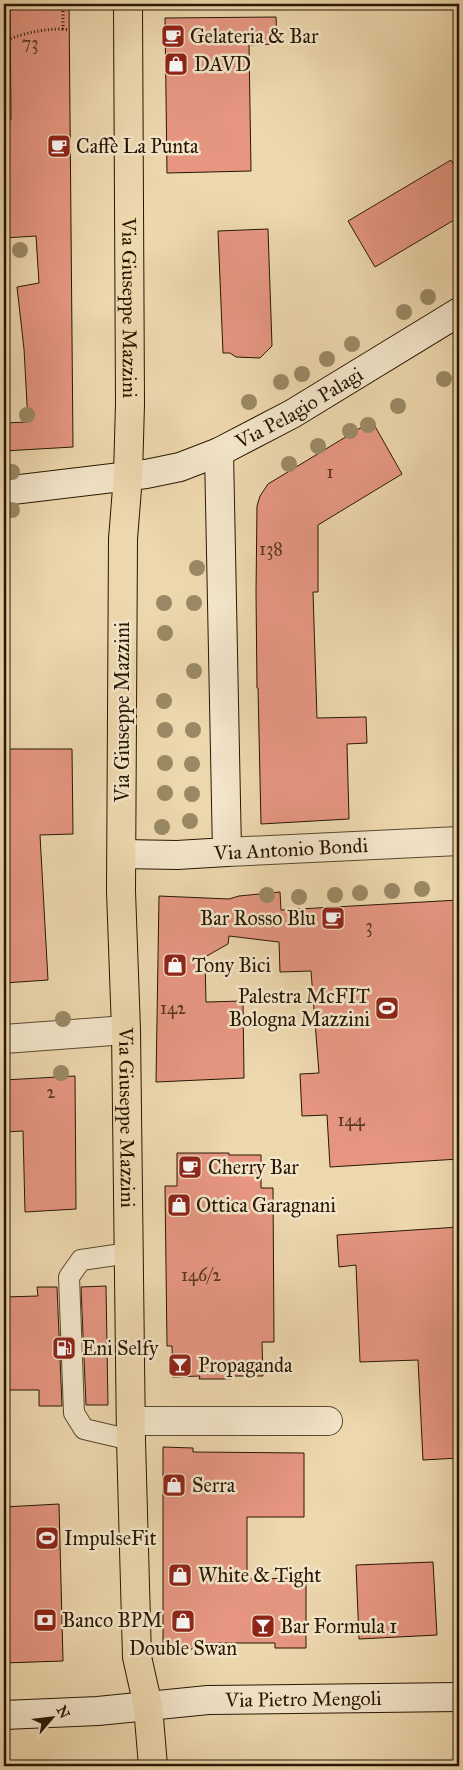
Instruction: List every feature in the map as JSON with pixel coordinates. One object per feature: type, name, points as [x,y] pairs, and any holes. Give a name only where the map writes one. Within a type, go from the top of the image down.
[{"type":"main road","name":"Via Giuseppe Mazzini","points":[[128,4],[130,404],[128,476],[123,539],[121,891],[126,1030],[136,1657],[148,1706],[153,1766]]},
{"type":"street","name":"Via Pelagio Palagi","points":[[4,492],[128,476],[180,467],[219,452],[292,414],[459,312]]},
{"type":"street","points":[[219,452],[227,852]]},
{"type":"street","name":"Via Antonio Bondi","points":[[122,854],[177,855],[459,841]]},
{"type":"street","points":[[4,1039],[126,1030]]},
{"type":"street","points":[[131,1431],[328,1421]]},
{"type":"street","name":"Via Pietro Mengoli","points":[[4,1715],[98,1711],[208,1700],[459,1697]]},
{"type":"lane","points":[[129,1253],[80,1260],[69,1277],[74,1413],[84,1429],[131,1431]]},
{"type":"path","points":[[63,4],[64,29]]},
{"type":"path","points":[[4,41],[19,35],[42,30],[70,30]]},
{"type":"building","points":[[10,4],[69,4],[73,447],[4,451],[4,423],[28,422],[24,349],[17,287],[39,283],[36,236],[4,238],[4,119],[11,120]]},
{"type":"building","points":[[276,17],[277,44],[249,45],[251,171],[167,173],[165,18]]},
{"type":"building","points":[[451,160],[459,174],[459,217],[375,267],[348,221]]},
{"type":"building","points":[[268,229],[272,346],[260,358],[236,357],[230,353],[223,353],[218,231]]},
{"type":"building","points":[[372,421],[402,474],[318,525],[318,592],[313,592],[317,718],[366,717],[367,743],[347,744],[349,819],[261,824],[257,688],[257,506],[260,496],[268,484]]},
{"type":"building","points":[[4,749],[72,749],[73,834],[40,835],[48,980],[4,983]]},
{"type":"building","points":[[280,892],[281,910],[459,900],[459,1159],[330,1167],[327,1115],[302,1116],[300,1074],[319,1073],[311,971],[280,972],[279,942],[229,936],[228,944],[205,957],[206,1002],[243,1001],[244,1078],[156,1082],[159,896],[229,899],[239,896]]},
{"type":"building","points":[[75,1076],[76,1209],[25,1212],[23,1131],[4,1132],[4,1080]]},
{"type":"building","points":[[177,1153],[261,1155],[261,1188],[273,1188],[274,1342],[262,1342],[263,1376],[231,1376],[231,1379],[199,1379],[200,1376],[173,1377],[172,1346],[167,1346],[165,1186],[177,1186]]},
{"type":"building","points":[[459,1227],[459,1458],[423,1460],[418,1360],[360,1362],[356,1265],[339,1267],[337,1235]]},
{"type":"building","points":[[106,1286],[108,1405],[86,1405],[81,1287]]},
{"type":"building","points":[[37,1287],[57,1287],[62,1406],[39,1406],[39,1390],[4,1390],[4,1297],[38,1296]]},
{"type":"building","points":[[163,1447],[193,1448],[193,1452],[304,1453],[304,1517],[247,1517],[247,1579],[306,1578],[306,1648],[275,1648],[275,1643],[196,1643],[196,1649],[163,1649]]},
{"type":"building","points":[[59,1504],[63,1661],[4,1663],[4,1507]]},
{"type":"building","points":[[433,1562],[437,1635],[359,1639],[356,1565]]},
{"type":"place","name":"Gelateria & Bar","points":[[173,36]]},
{"type":"place","name":"DAVD","points":[[176,64]]},
{"type":"place","name":"Caffè La Punta","points":[[59,146]]},
{"type":"place","name":"Bar Rosso Blu","points":[[333,918]]},
{"type":"place","name":"Tony Bici","points":[[175,965]]},
{"type":"place","name":"Palestra McFIT Bologna Mazzini","points":[[387,1008]]},
{"type":"place","name":"Cherry Bar","points":[[190,1167]]},
{"type":"place","name":"Ottica Garagnani","points":[[179,1205]]},
{"type":"place","name":"Eni Selfy","points":[[64,1348]]},
{"type":"place","name":"Propaganda","points":[[180,1365]]},
{"type":"place","name":"Serra","points":[[174,1485]]},
{"type":"place","name":"ImpulseFit","points":[[47,1538]]},
{"type":"place","name":"White & Tight","points":[[180,1575]]},
{"type":"place","name":"Banco BPM","points":[[45,1620]]},
{"type":"place","name":"Double Swan","points":[[183,1621]]},
{"type":"place","name":"Bar Formula 1","points":[[263,1626]]}]
